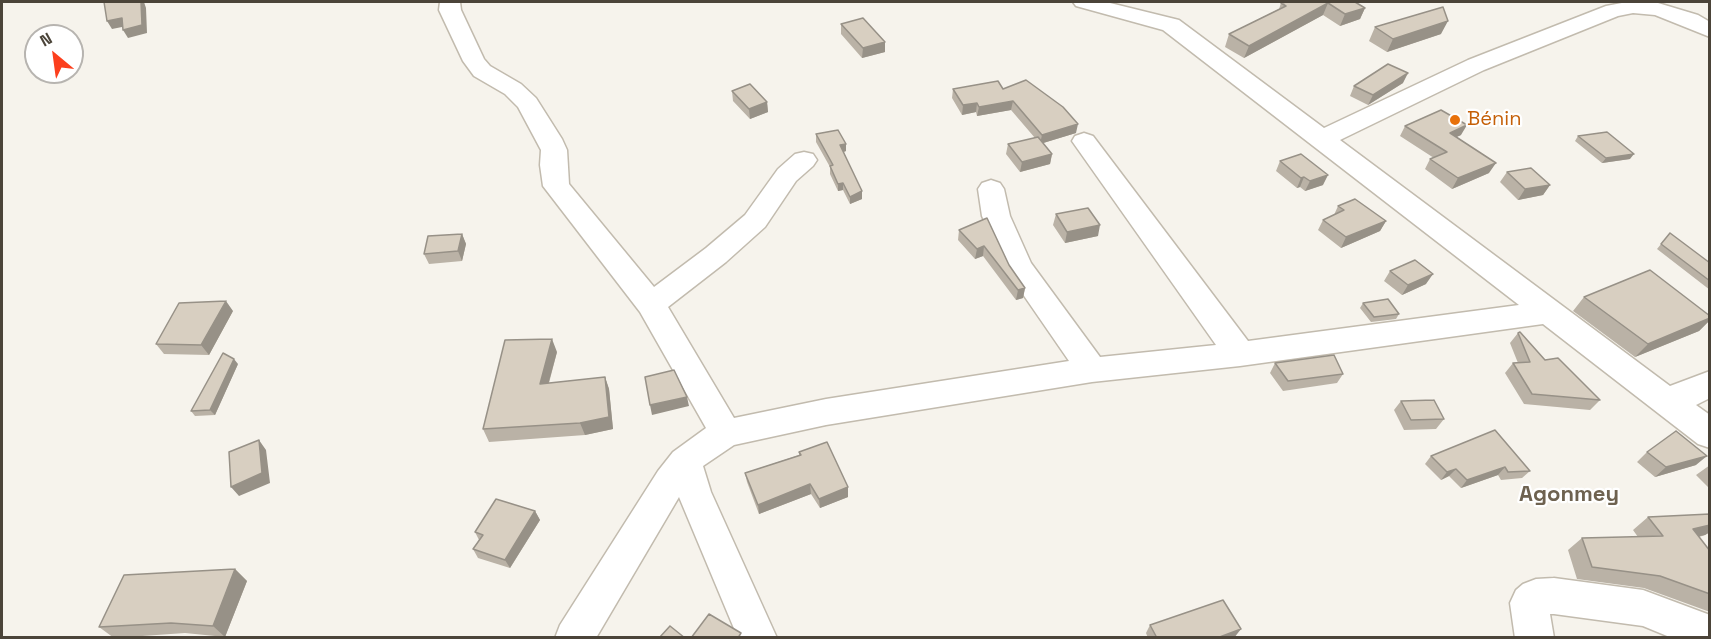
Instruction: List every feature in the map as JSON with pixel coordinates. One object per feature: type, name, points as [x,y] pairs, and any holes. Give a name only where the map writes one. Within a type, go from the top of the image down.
[{"type":"street","points":[[450,2],[450,10],[482,71],[513,89],[528,103],[550,139],[554,150],[553,165],[556,186],[651,304],[726,433]]},
{"type":"street","points":[[1083,2],[1171,25]]},
{"type":"street","points":[[1143,2],[1710,434]]},
{"type":"street","points":[[1322,139],[1476,65],[1613,10],[1633,7],[1658,9],[1690,20],[1710,31]]},
{"type":"street","points":[[1084,141],[1240,354]]},
{"type":"street","points":[[651,304],[716,255],[755,221],[788,175],[804,160]]},
{"type":"street","points":[[991,189],[996,216],[1019,267],[1092,370]]},
{"type":"street","points":[[574,638],[670,481],[685,462],[701,448],[726,433],[826,412],[1092,370],[1240,354],[1550,312]]},
{"type":"street","points":[[1666,400],[1688,395],[1710,383]]},
{"type":"street","points":[[685,462],[694,492],[758,638]]},
{"type":"street","points":[[1535,638],[1530,603],[1536,597],[1554,596],[1642,608],[1710,634]]},
{"type":"building","points":[[104,2],[141,2],[142,25],[123,30],[122,18],[107,21]]},
{"type":"building","points":[[1355,2],[1365,8],[1345,14],[1328,3],[1249,46],[1229,34],[1286,6],[1281,3]]},
{"type":"building","points":[[1443,7],[1448,21],[1393,39],[1375,27]]},
{"type":"building","points":[[863,18],[885,42],[863,48],[841,24]]},
{"type":"building","points":[[1388,64],[1408,73],[1373,95],[1354,86]]},
{"type":"building","points":[[1026,80],[1063,107],[1078,124],[1042,135],[1013,101],[979,107],[977,103],[963,105],[953,89],[998,81],[1003,89]]},
{"type":"building","points":[[750,84],[767,102],[749,109],[732,91]]},
{"type":"building","points":[[1441,110],[1467,125],[1450,133],[1496,163],[1458,178],[1430,159],[1447,152],[1405,126]]},
{"type":"building","points":[[838,130],[846,144],[840,145],[862,191],[850,197],[843,183],[838,184],[830,166],[833,165],[816,134]]},
{"type":"building","points":[[1607,132],[1634,154],[1606,158],[1578,136]]},
{"type":"building","points":[[1038,137],[1052,154],[1022,162],[1008,144]]},
{"type":"building","points":[[1301,154],[1328,175],[1310,181],[1304,177],[1301,178],[1280,161]]},
{"type":"building","points":[[1531,168],[1550,185],[1525,189],[1507,172]]},
{"type":"building","points":[[1355,199],[1386,221],[1346,237],[1323,220],[1344,210],[1338,206]]},
{"type":"building","points":[[1088,208],[1100,225],[1067,232],[1056,214]]},
{"type":"building","points":[[987,218],[1009,265],[1025,288],[1018,290],[984,246],[977,249],[959,230]]},
{"type":"building","points":[[1670,233],[1710,263],[1710,281],[1661,244]]},
{"type":"building","points":[[462,234],[458,251],[424,254],[428,236]]},
{"type":"building","points":[[1415,260],[1433,274],[1408,285],[1390,271]]},
{"type":"building","points":[[1650,270],[1710,318],[1648,344],[1584,297]]},
{"type":"building","points":[[1388,299],[1399,314],[1374,317],[1363,303]]},
{"type":"building","points":[[226,301],[201,345],[156,344],[179,303]]},
{"type":"building","points":[[1520,332],[1545,360],[1558,358],[1600,400],[1532,394],[1513,363],[1530,362],[1518,333]]},
{"type":"building","points":[[552,339],[540,384],[605,377],[609,417],[580,423],[483,429],[505,340]]},
{"type":"building","points":[[223,353],[234,359],[210,410],[191,411]]},
{"type":"building","points":[[1334,355],[1343,374],[1288,381],[1275,363]]},
{"type":"building","points":[[674,370],[687,397],[650,405],[645,377]]},
{"type":"building","points":[[1434,400],[1444,419],[1411,420],[1401,401]]},
{"type":"building","points":[[1495,430],[1530,471],[1508,472],[1505,467],[1467,480],[1456,469],[1447,472],[1431,456]]},
{"type":"building","points":[[1676,431],[1707,456],[1666,467],[1647,452]]},
{"type":"building","points":[[259,440],[262,473],[231,487],[229,452]]},
{"type":"building","points":[[827,442],[848,487],[819,499],[810,484],[758,505],[745,473],[801,455],[799,452]]},
{"type":"building","points":[[496,499],[535,511],[505,560],[473,549],[483,535],[475,532]]},
{"type":"building","points":[[1710,514],[1710,525],[1693,529],[1710,551],[1710,594],[1660,576],[1592,567],[1582,538],[1663,536],[1648,517]]},
{"type":"building","points":[[235,569],[213,626],[171,623],[99,627],[124,575]]},
{"type":"building","points":[[1223,600],[1241,629],[1217,638],[1157,638],[1150,625]]},
{"type":"building","points":[[709,614],[741,633],[738,638],[691,638]]},
{"type":"building","points":[[670,626],[685,638],[659,638]]},
{"type":"place","name":"Bénin","points":[[1455,120]]},
{"type":"district","name":"Agonmey","points":[[1569,495]]}]
